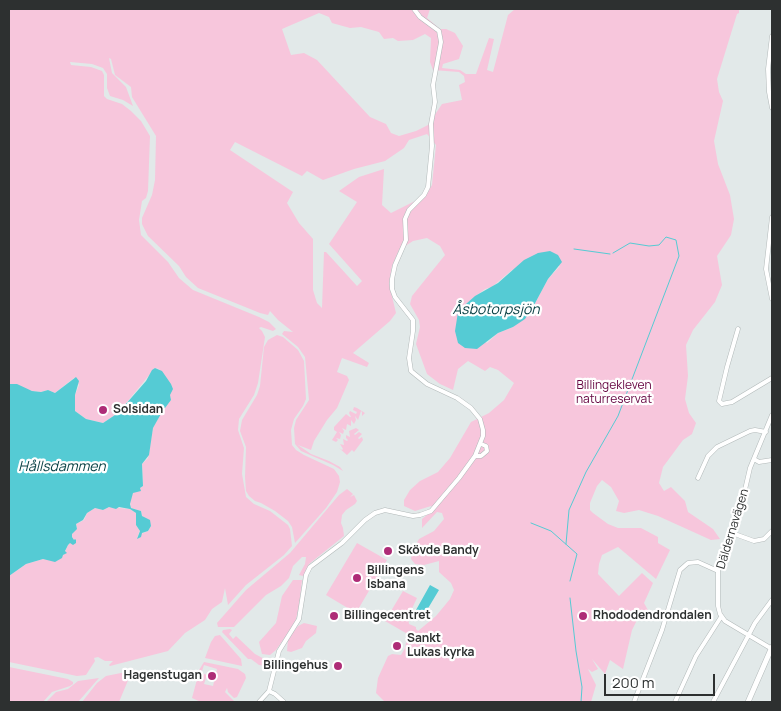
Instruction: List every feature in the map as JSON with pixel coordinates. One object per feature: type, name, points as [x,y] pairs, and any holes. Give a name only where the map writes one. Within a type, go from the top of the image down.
[{"type":"street","points":[[259,702],[269,691],[279,651],[299,619],[306,575],[315,562],[337,547],[375,512],[385,510],[408,515],[420,515],[431,511],[459,478],[481,444],[483,430],[476,413],[457,398],[427,384],[411,371],[409,358],[414,331],[413,320],[394,297],[392,289],[395,264],[406,240],[405,219],[409,210],[428,187],[432,146],[433,84],[441,42],[439,31],[414,9]]},
{"type":"street","points":[[772,36],[768,69],[772,108]]},
{"type":"street","points":[[772,217],[766,269],[772,299]]},
{"type":"street","points":[[738,329],[719,401],[722,404],[732,402],[772,378]]},
{"type":"street","name":"Däldernavägen","points":[[721,617],[718,606],[718,571],[740,512],[754,459],[772,415]]},
{"type":"street","points":[[698,478],[708,456],[717,447],[750,431],[766,432]]},
{"type":"street","points":[[474,456],[485,454],[487,451],[486,446],[481,444]]},
{"type":"street","points":[[754,459],[759,462],[772,460]]},
{"type":"street","points":[[732,533],[754,541],[764,538],[772,531]]},
{"type":"street","points":[[634,702],[662,630],[680,570],[688,563],[698,562],[718,571]]},
{"type":"street","points":[[713,702],[761,613],[772,600]]},
{"type":"street","points":[[675,702],[696,656],[721,617],[748,636],[772,648],[748,702]]},
{"type":"street","points":[[269,691],[284,702]]},
{"type":"green space","name":"Billingekleven naturreservat","points":[[9,9],[430,9],[427,18],[440,29],[446,29],[455,33],[463,46],[459,59],[443,64],[442,68],[460,70],[466,74],[476,74],[489,38],[494,39],[487,70],[493,72],[508,15],[515,9],[739,9],[717,79],[723,101],[714,141],[718,164],[730,195],[734,219],[731,235],[717,256],[722,285],[715,302],[693,330],[686,345],[688,376],[685,399],[689,413],[696,423],[692,434],[683,440],[663,467],[659,483],[664,491],[671,487],[685,501],[688,512],[713,529],[720,539],[711,540],[658,516],[639,510],[624,513],[616,511],[619,501],[611,487],[602,480],[597,486],[590,503],[590,510],[593,513],[608,524],[618,528],[641,528],[658,537],[658,543],[670,550],[656,579],[618,547],[602,555],[598,574],[619,596],[642,573],[653,583],[644,603],[649,612],[637,620],[632,630],[623,669],[610,660],[605,674],[592,659],[598,669],[592,672],[588,669],[596,685],[591,702],[385,702],[376,693],[378,678],[388,656],[392,654],[401,655],[411,636],[385,621],[403,591],[417,598],[408,617],[409,624],[416,627],[418,631],[436,616],[450,599],[454,590],[451,583],[439,572],[439,561],[424,565],[415,564],[411,559],[412,551],[419,539],[434,531],[444,519],[442,513],[437,512],[422,528],[422,519],[434,509],[431,506],[415,511],[404,506],[404,500],[410,490],[420,481],[438,472],[450,458],[471,422],[489,413],[504,400],[514,383],[498,370],[490,367],[485,371],[468,361],[458,369],[453,390],[440,384],[427,374],[416,344],[420,327],[419,320],[410,304],[412,296],[445,255],[440,246],[427,238],[413,241],[399,250],[392,266],[389,284],[396,313],[390,321],[353,353],[369,363],[367,367],[342,358],[337,372],[347,376],[349,380],[337,408],[314,441],[311,450],[298,445],[311,454],[340,467],[343,471],[301,451],[295,444],[294,428],[296,420],[309,400],[305,357],[298,347],[282,334],[284,331],[293,332],[270,311],[268,315],[260,313],[198,288],[186,277],[179,266],[148,236],[142,224],[142,218],[152,195],[155,180],[156,136],[132,97],[131,87],[115,75],[111,59],[109,58],[112,73],[126,87],[133,106],[123,100],[110,96],[107,88],[107,74],[103,68],[92,64],[70,62],[71,65],[91,67],[102,71],[104,75],[104,96],[107,99],[122,104],[131,111],[141,121],[150,136],[148,191],[146,198],[142,201],[139,220],[141,235],[168,262],[179,278],[193,290],[259,317],[269,322],[276,329],[273,331],[259,328],[265,337],[258,383],[254,395],[239,419],[238,430],[244,448],[242,474],[246,497],[254,504],[270,511],[288,525],[292,546],[284,555],[246,585],[228,605],[225,588],[222,602],[212,609],[205,620],[185,633],[168,651],[110,666],[113,661],[105,661],[98,657],[94,658],[95,661],[86,675],[77,676],[9,662],[9,576],[26,564],[43,559],[57,561],[64,554],[70,543],[75,543],[72,534],[77,528],[76,524],[84,520],[87,513],[95,508],[103,510],[109,507],[130,509],[136,513],[136,525],[140,530],[137,538],[148,531],[151,526],[142,516],[141,511],[131,508],[130,500],[133,493],[143,486],[142,464],[148,458],[153,428],[162,411],[171,400],[165,377],[159,369],[155,368],[118,413],[103,423],[86,419],[75,411],[75,395],[79,385],[74,378],[55,393],[48,390],[41,392],[32,391],[9,384]],"holes":[[[319,13],[329,17],[332,23],[350,28],[361,27],[379,32],[384,39],[393,38],[398,41],[413,40],[425,34],[431,38],[430,62],[433,70],[459,72],[464,76],[465,82],[459,85],[462,100],[442,104],[428,125],[416,131],[399,136],[391,133],[386,124],[370,117],[317,60],[304,53],[291,55],[282,29]],[[427,134],[436,145],[432,185],[425,196],[391,213],[382,205],[384,169],[359,177],[339,191],[357,202],[329,244],[362,281],[357,286],[324,252],[322,308],[317,303],[313,290],[313,239],[299,223],[287,203],[293,192],[230,150],[235,142],[302,176],[307,171],[323,180],[385,161],[404,148],[409,140]],[[560,266],[548,279],[533,307],[513,327],[498,333],[487,343],[458,315],[458,312],[485,289],[492,287],[512,270]]]},
{"type":"green space","points":[[277,335],[283,337],[298,350],[304,361],[306,399],[294,419],[291,430],[292,445],[304,455],[334,469],[339,476],[340,482],[337,492],[326,508],[295,543],[292,527],[288,521],[275,511],[255,501],[246,491],[246,447],[240,431],[242,420],[257,395],[260,386],[264,347],[268,340]]},
{"type":"green space","points":[[354,407],[365,413],[362,416],[361,411],[358,420],[355,416],[354,424],[351,420],[351,426],[347,424],[346,430],[342,428],[344,431],[343,434],[339,432],[341,435],[340,439],[336,438],[338,440],[336,442],[332,440],[337,432],[334,430],[334,427],[346,414],[351,417],[350,411],[356,414],[357,412],[353,410]]},
{"type":"green space","points":[[356,428],[359,430],[354,434],[359,432],[362,434],[358,438],[362,437],[363,440],[354,452],[352,450],[347,455],[339,448],[343,449],[340,444],[344,445],[343,439],[347,441],[346,435],[350,437],[349,431]]},
{"type":"green space","points":[[347,489],[353,494],[350,497],[354,495],[357,501],[342,515],[341,523],[344,536],[309,564],[303,576],[299,575],[305,564],[306,557],[302,557],[293,566],[289,578],[281,586],[266,595],[234,627],[218,627],[217,623],[246,590],[290,553],[339,495]]},
{"type":"green space","name":"Billingens Isbana","points":[[357,543],[387,560],[356,613],[326,595]]},
{"type":"green space","points":[[293,580],[302,580],[295,623],[276,650],[270,655],[262,654],[259,642],[276,623],[282,596]]},
{"type":"green space","points":[[304,623],[317,626],[316,633],[306,641],[302,648],[291,652],[287,651],[288,639],[298,626]]},
{"type":"green space","points":[[223,630],[232,630],[229,634],[233,639],[236,636],[255,654],[270,662],[272,667],[259,665],[248,659],[222,632]]},
{"type":"green space","points":[[220,635],[241,659],[242,666],[205,658],[211,642],[215,636]]},
{"type":"green space","points":[[204,662],[238,669],[245,674],[246,678],[237,697],[234,698],[227,688],[225,692],[235,702],[201,702],[192,698],[199,672],[207,675],[204,684],[213,686],[217,669],[204,665],[202,671],[199,670]]},
{"type":"green space","points":[[9,667],[68,679],[73,684],[52,692],[43,702],[9,702]]},
{"type":"green space","points":[[126,672],[129,678],[119,702],[82,702],[97,683],[106,676]]},
{"type":"green space","points":[[99,678],[78,702],[46,702],[56,692],[68,689],[78,681]]},
{"type":"water","name":"Åsbotorpsjön","points":[[550,251],[558,255],[562,262],[548,279],[525,319],[513,327],[498,333],[477,349],[465,348],[458,343],[455,331],[458,312],[475,296],[498,283],[524,260],[538,253]]},
{"type":"water","name":"Hållsdammen","points":[[155,368],[162,371],[171,384],[173,389],[170,395],[171,400],[153,428],[149,455],[142,464],[143,486],[140,488],[141,491],[133,493],[130,504],[131,508],[141,511],[142,516],[150,520],[151,526],[148,531],[142,533],[141,537],[137,539],[140,531],[136,525],[136,513],[130,509],[109,507],[103,510],[95,508],[76,524],[77,529],[72,534],[72,537],[76,540],[76,543],[68,545],[65,551],[67,553],[62,558],[55,562],[43,559],[26,564],[9,576],[9,384],[17,384],[32,391],[41,392],[48,390],[55,393],[76,377],[79,381],[75,395],[75,411],[86,419],[103,423],[118,413]]},
{"type":"water","points":[[430,585],[439,590],[424,615],[416,610]]},
{"type":"waterway","points":[[566,544],[569,510],[586,472],[618,416],[679,256],[676,240],[666,237],[659,245],[649,246],[630,243],[613,253]]},
{"type":"waterway","points":[[574,249],[610,254]]},
{"type":"waterway","points":[[531,523],[551,531],[577,554],[570,581]]},
{"type":"waterway","points":[[570,598],[582,687],[581,702]]},
{"type":"place","name":"Solsidan","points":[[103,410]]},
{"type":"place","name":"Skövde Bandy","points":[[388,551]]},
{"type":"place","name":"Billingens Isbana","points":[[357,578]]},
{"type":"place","name":"Billingecentret","points":[[334,616]]},
{"type":"place","name":"Rhododendrondalen","points":[[583,616]]},
{"type":"place","name":"Sankt Lukas kyrka","points":[[397,646]]},
{"type":"place","name":"Billingehus","points":[[338,666]]},
{"type":"place","name":"Hagenstugan","points":[[212,676]]}]
